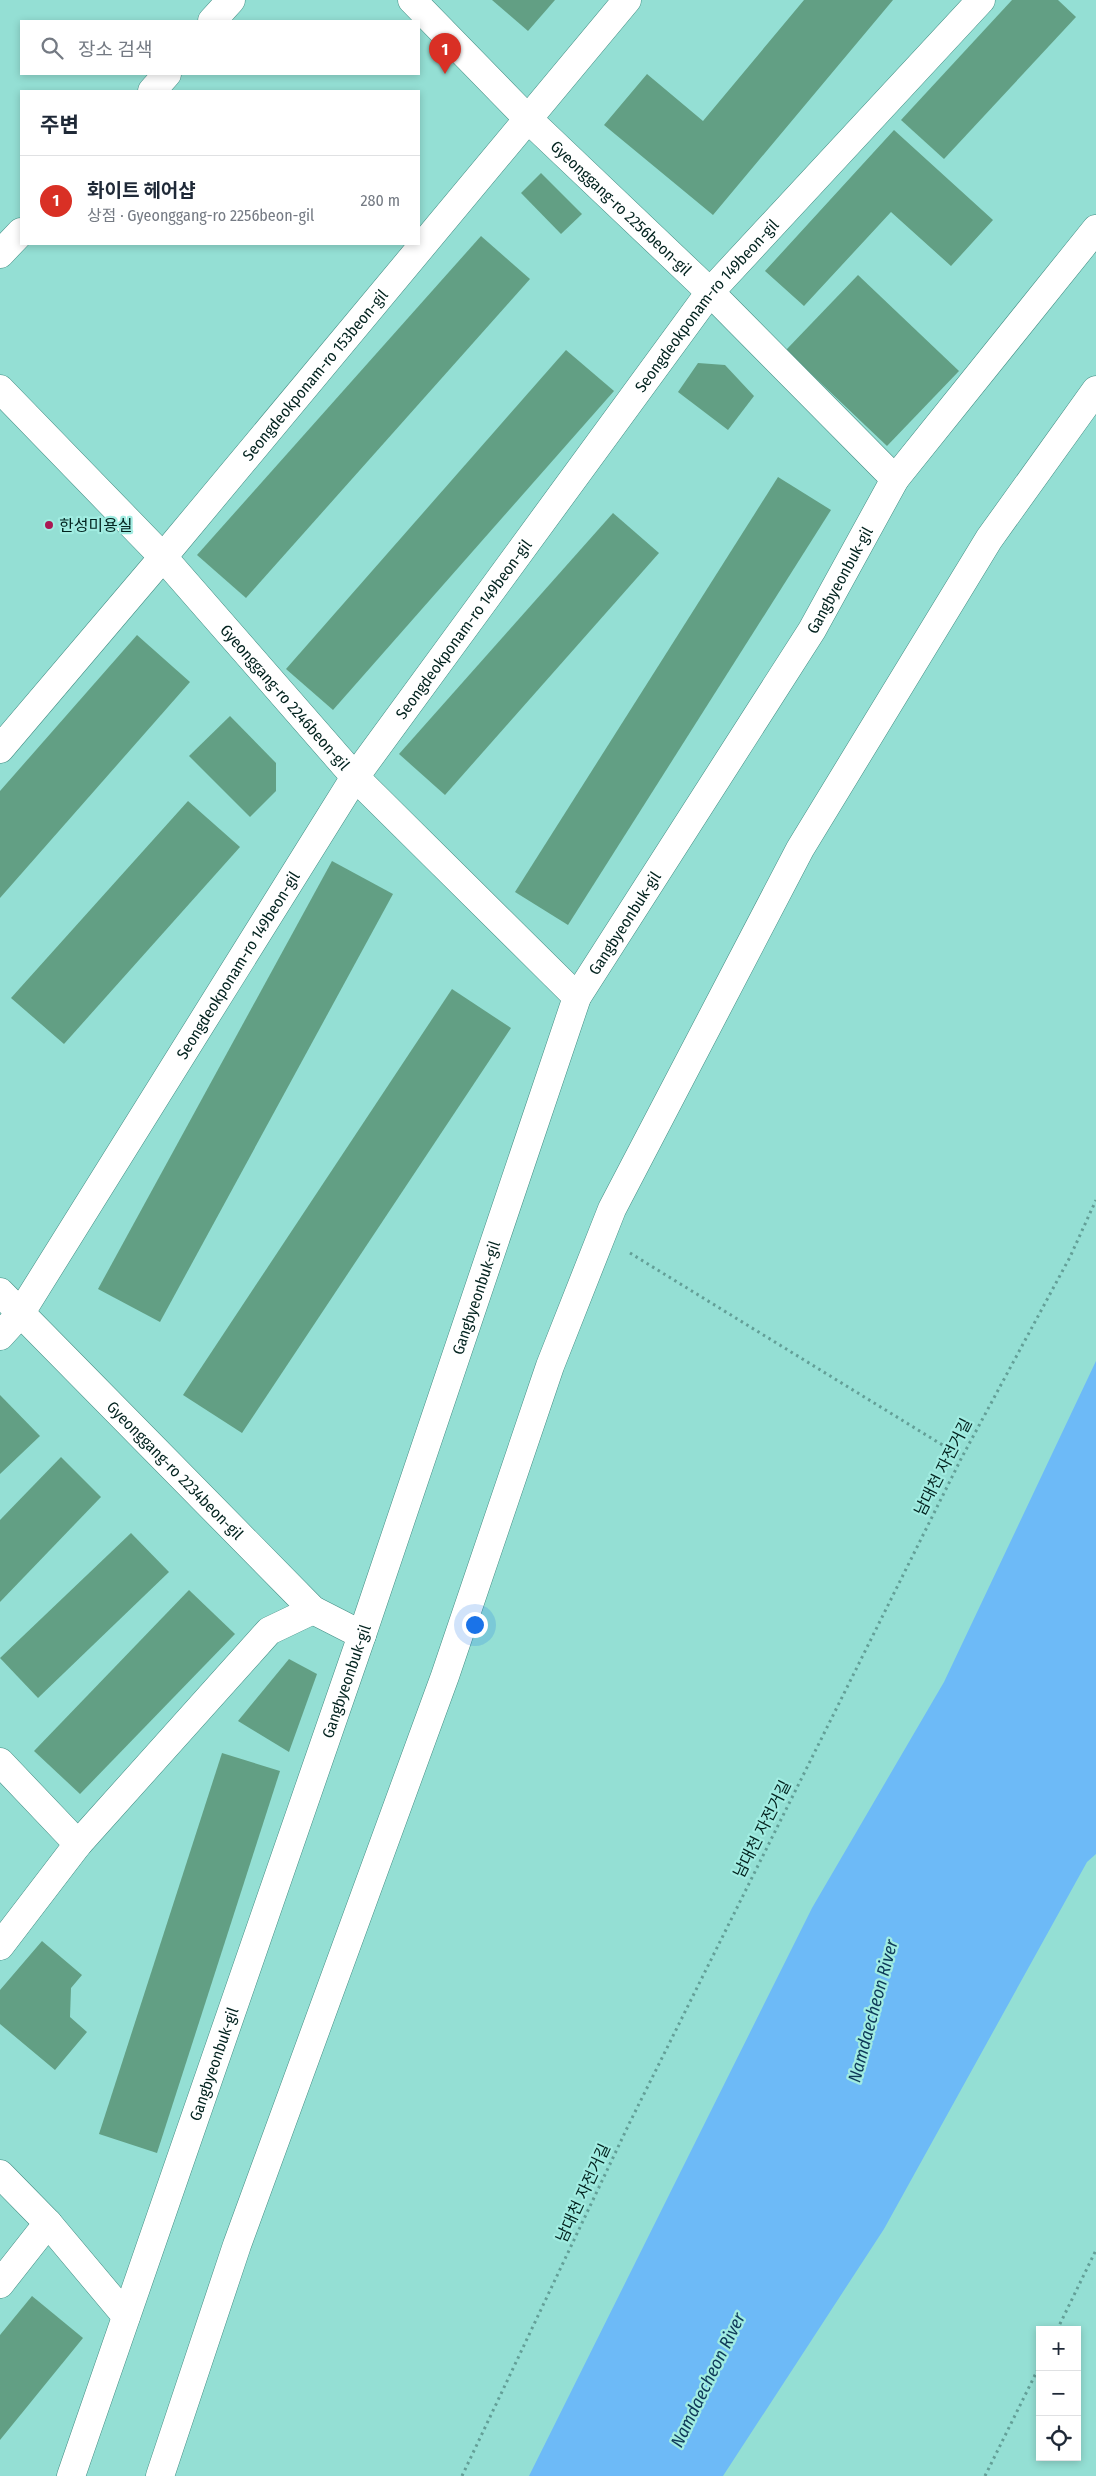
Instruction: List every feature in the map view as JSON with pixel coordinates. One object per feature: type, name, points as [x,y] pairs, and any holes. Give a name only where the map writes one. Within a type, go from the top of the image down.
[{"type":"street","points":[[213,20],[231,0]]},
{"type":"street","name":"Gyeonggang-ro 2256beon-gil","points":[[412,0],[527,118],[710,292],[895,479]]},
{"type":"street","name":"Seongdeokponam-ro 153beon-gil","points":[[0,749],[163,557],[527,118],[628,0]]},
{"type":"street","name":"Seongdeokponam-ro 149beon-gil","points":[[0,1336],[20,1314],[355,777],[710,292],[981,0]]},
{"type":"street","points":[[153,90],[166,75]]},
{"type":"street","name":"Gangbyeonbuk-gil","points":[[71,2476],[362,1635],[577,997],[812,630],[895,479],[1096,229]]},
{"type":"street","points":[[0,254],[20,233]]},
{"type":"street","name":"Gyeonggang-ro 2246beon-gil","points":[[0,389],[163,557],[355,777],[577,997]]},
{"type":"street","points":[[160,2476],[236,2245],[444,1676],[550,1366],[612,1209],[800,849],[989,539],[1096,390]]},
{"type":"street","name":"Gyeonggang-ro 2234beon-gil","points":[[0,1292],[313,1610],[362,1635]]},
{"type":"street","points":[[0,1946],[78,1844],[269,1631],[313,1610]]},
{"type":"street","points":[[0,1762],[78,1844]]},
{"type":"street","points":[[0,2174],[48,2223],[126,2316]]},
{"type":"street","points":[[0,2284],[48,2223]]},
{"type":"path","name":"남대천 자전거길","points":[[462,2476],[629,2124],[962,1457],[1070,1257],[1096,1200]]},
{"type":"path","points":[[601,1236],[962,1457]]},
{"type":"path","points":[[1059,2326],[1096,2250]]},
{"type":"path","points":[[985,2476],[1037,2371]]},
{"type":"water","name":"Namdaecheon River","points":[[1096,1361],[1096,1854],[1087,1862],[884,2229],[723,2476],[529,2476],[812,1908],[944,1682]]},
{"type":"building","points":[[492,0],[555,0],[528,31]]},
{"type":"building","points":[[804,0],[893,0],[713,215],[604,125],[647,74],[703,121]]},
{"type":"building","points":[[1012,0],[1058,0],[1076,17],[944,159],[901,120]]},
{"type":"building","points":[[894,130],[993,220],[951,266],[891,212],[804,306],[765,271]]},
{"type":"building","points":[[541,173],[582,214],[561,234],[521,193]]},
{"type":"building","points":[[481,236],[530,279],[246,598],[197,555]]},
{"type":"building","points":[[858,275],[959,371],[887,446],[786,350]]},
{"type":"building","points":[[566,350],[614,391],[333,710],[286,669]]},
{"type":"building","points":[[698,363],[725,365],[754,396],[728,430],[678,392]]},
{"type":"building","points":[[778,477],[831,510],[568,925],[515,892]]},
{"type":"building","points":[[613,513],[659,553],[445,795],[399,754]]},
{"type":"building","points":[[137,635],[190,682],[0,898],[0,791]]},
{"type":"building","points":[[230,716],[276,763],[276,791],[250,817],[189,756]]},
{"type":"building","points":[[188,801],[240,847],[64,1044],[11,998]]},
{"type":"building","points":[[332,861],[393,894],[160,1322],[98,1289]]},
{"type":"building","points":[[452,989],[511,1028],[242,1433],[183,1395]]},
{"type":"building","points":[[0,1395],[40,1436],[0,1474]]},
{"type":"building","points":[[61,1457],[101,1497],[0,1602],[0,1520]]},
{"type":"building","points":[[131,1533],[169,1572],[38,1698],[0,1658]]},
{"type":"building","points":[[189,1590],[235,1634],[80,1794],[34,1751]]},
{"type":"building","points":[[289,1659],[317,1674],[289,1752],[238,1721]]},
{"type":"building","points":[[222,1753],[280,1771],[157,2153],[99,2134]]},
{"type":"building","points":[[42,1941],[82,1975],[71,1988],[70,2017],[87,2032],[55,2070],[0,2024],[0,1990]]},
{"type":"building","points":[[32,2296],[83,2338],[0,2440],[0,2335]]},
{"type":"place","name":"화이트 헤어샵","points":[[445,74]]},
{"type":"place","name":"한성미용실","points":[[49,525]]}]
